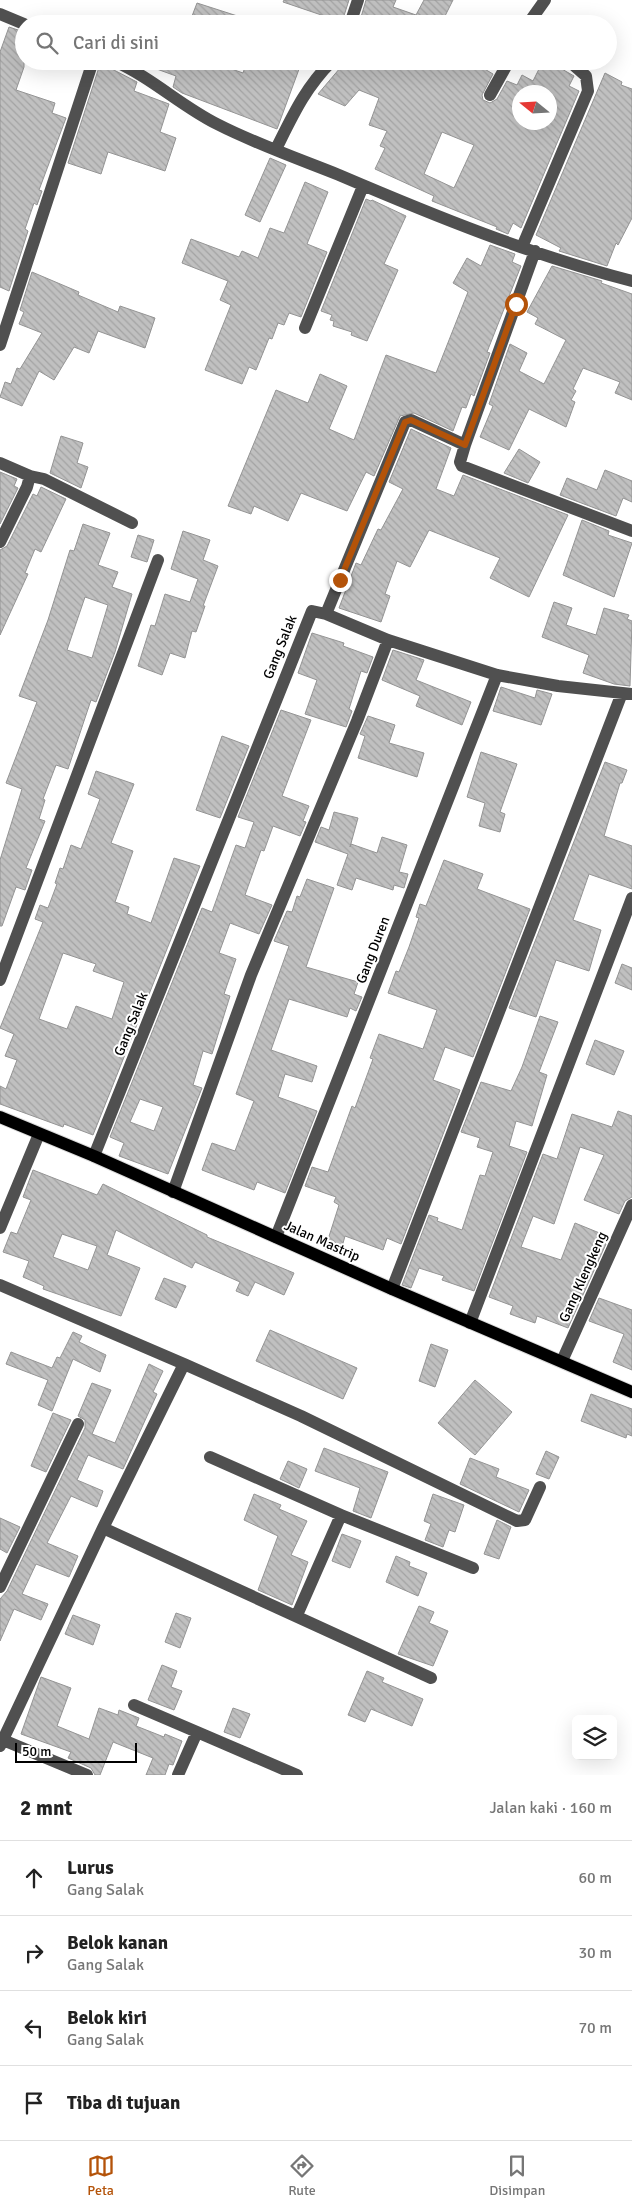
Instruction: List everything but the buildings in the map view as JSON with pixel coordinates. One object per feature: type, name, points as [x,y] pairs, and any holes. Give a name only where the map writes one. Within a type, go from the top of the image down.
[{"type":"main road","name":"Jalan Mastrip","points":[[0,1117],[94,1156],[392,1289],[632,1392]]},
{"type":"street","points":[[353,15],[358,0]]},
{"type":"street","points":[[535,15],[543,2]]},
{"type":"street","points":[[0,14],[15,20]]},
{"type":"street","points":[[0,345],[90,70]]},
{"type":"street","points":[[136,70],[158,88],[217,124],[447,221],[582,268],[632,281]]},
{"type":"street","points":[[276,149],[299,102],[323,70]]},
{"type":"street","points":[[490,95],[504,70]]},
{"type":"street","points":[[522,247],[588,91],[586,76],[579,70]]},
{"type":"street","points":[[305,328],[364,186]]},
{"type":"street","points":[[535,251],[460,462],[462,466],[632,531]]},
{"type":"street","points":[[392,1289],[627,694],[558,686],[497,675],[388,640],[326,614],[405,422],[411,420],[465,445]]},
{"type":"street","points":[[0,463],[30,476],[44,479],[132,522]]},
{"type":"street","points":[[0,542],[27,487],[30,476]]},
{"type":"street","points":[[0,980],[158,560]]},
{"type":"street","name":"Gang Salak","points":[[94,1156],[308,616],[312,611],[326,614]]},
{"type":"street","points":[[173,1192],[251,975],[357,721],[388,640]]},
{"type":"street","name":"Gang Duren","points":[[276,1237],[497,675]]},
{"type":"street","points":[[470,1323],[632,898]]},
{"type":"street","points":[[0,1228],[39,1134]]},
{"type":"street","name":"Gang Klengkeng","points":[[562,1361],[632,1205]]},
{"type":"street","points":[[0,1285],[301,1416],[517,1521],[525,1520],[540,1487]]},
{"type":"street","points":[[87,1775],[1,1743],[103,1528],[184,1364]]},
{"type":"street","points":[[0,1587],[78,1424]]},
{"type":"street","points":[[210,1457],[341,1515],[473,1568]]},
{"type":"street","points":[[297,1616],[341,1515]]},
{"type":"street","points":[[103,1528],[430,1678]]},
{"type":"street","points":[[134,1705],[296,1775]]},
{"type":"street","points":[[178,1775],[197,1732]]},
{"type":"route","points":[[340,580],[402,425],[411,420],[465,445],[516,304]]}]
